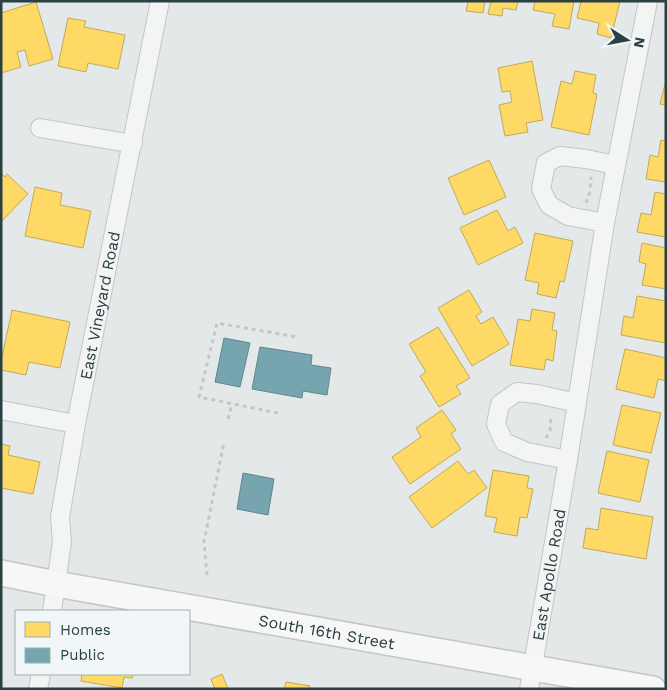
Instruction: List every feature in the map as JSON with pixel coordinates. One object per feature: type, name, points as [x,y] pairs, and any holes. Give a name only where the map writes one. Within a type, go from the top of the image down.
[{"type":"main road","name":"South 16th Street","points":[[1,573],[187,610]]},
{"type":"main road","name":"South 16th Street","points":[[190,611],[531,678],[653,689]]},
{"type":"street","name":"East Vineyard Road","points":[[52,610],[62,542],[60,517],[76,424],[160,1]]},
{"type":"street","name":"East Apollo Road","points":[[531,678],[615,165],[648,1]]},
{"type":"street","points":[[40,128],[133,144]]},
{"type":"street","points":[[605,223],[568,216],[550,205],[541,189],[546,164],[560,156],[615,165]]},
{"type":"street","points":[[568,460],[527,452],[504,442],[496,424],[500,404],[517,392],[537,394],[577,403]]},
{"type":"street","points":[[1,410],[76,424]]},
{"type":"street","points":[[38,689],[41,675]]},
{"type":"path","points":[[585,208],[590,192],[592,172]]},
{"type":"path","points":[[278,413],[200,397],[217,323],[297,337]]},
{"type":"path","points":[[228,419],[232,404]]},
{"type":"path","points":[[546,441],[550,432],[552,410]]},
{"type":"path","points":[[207,575],[204,542],[224,442]]},
{"type":"building: Homes","points":[[468,1],[485,1],[483,13],[466,11]]},
{"type":"building: Homes","points":[[491,1],[518,1],[516,10],[503,8],[502,16],[488,14]]},
{"type":"building: Homes","points":[[535,1],[574,1],[569,29],[552,26],[555,14],[533,10]]},
{"type":"building: Homes","points":[[581,1],[620,1],[611,38],[597,34],[599,23],[577,18]]},
{"type":"building: Homes","points":[[36,2],[53,59],[29,66],[25,50],[17,52],[21,67],[1,73],[1,13]]},
{"type":"building: Homes","points":[[68,18],[86,21],[84,27],[125,35],[118,69],[88,63],[86,72],[58,66]]},
{"type":"building: Homes","points":[[532,61],[543,120],[526,123],[528,132],[505,136],[499,105],[512,102],[510,91],[502,92],[498,68]]},
{"type":"building: Homes","points":[[575,71],[596,75],[593,93],[597,94],[589,135],[551,127],[561,81],[572,84]]},
{"type":"building: Homes","points":[[666,84],[666,105],[660,104]]},
{"type":"building: Homes","points":[[661,140],[666,141],[666,182],[646,179],[650,155],[658,157]]},
{"type":"building: Homes","points":[[489,160],[506,197],[464,215],[448,178]]},
{"type":"building: Homes","points":[[1,173],[5,177],[7,174],[28,194],[1,222]]},
{"type":"building: Homes","points":[[35,187],[62,193],[60,205],[91,211],[83,248],[25,236]]},
{"type":"building: Homes","points":[[655,192],[666,194],[666,237],[637,232],[641,213],[651,215]]},
{"type":"building: Homes","points":[[497,210],[508,231],[515,227],[523,243],[478,265],[460,228]]},
{"type":"building: Homes","points":[[535,233],[573,241],[564,282],[560,281],[556,298],[537,294],[539,283],[525,280]]},
{"type":"building: Homes","points":[[642,243],[666,248],[666,289],[642,285],[646,264],[639,262]]},
{"type":"building: Homes","points":[[469,290],[482,312],[476,316],[481,324],[493,317],[509,344],[472,366],[438,308]]},
{"type":"building: Homes","points":[[637,296],[666,301],[666,343],[621,335],[624,316],[633,318]]},
{"type":"building: Homes","points":[[532,309],[555,313],[552,330],[557,331],[553,361],[546,359],[544,370],[510,365],[518,319],[530,321]]},
{"type":"building: Homes","points":[[12,310],[70,322],[60,368],[29,362],[26,375],[1,370]]},
{"type":"building: Homes","points":[[438,327],[470,378],[456,386],[461,394],[439,407],[420,376],[426,372],[409,344]]},
{"type":"building: Homes","points":[[625,349],[666,358],[666,381],[658,379],[654,398],[616,389]]},
{"type":"building: Homes","points":[[622,405],[661,413],[651,453],[613,445]]},
{"type":"building: Homes","points":[[442,410],[456,430],[451,434],[461,449],[410,484],[392,457],[421,437],[416,428]]},
{"type":"building: Homes","points":[[1,444],[10,446],[8,455],[40,462],[33,494],[1,488]]},
{"type":"building: Homes","points":[[607,451],[649,460],[640,502],[598,493]]},
{"type":"building: Homes","points":[[458,461],[468,474],[474,470],[487,488],[432,528],[409,497]]},
{"type":"building: Homes","points":[[493,470],[529,476],[527,488],[533,489],[527,518],[520,517],[517,536],[494,532],[497,518],[485,516]]},
{"type":"building: Homes","points":[[601,508],[653,517],[646,559],[583,548],[586,528],[598,530]]},
{"type":"building: Homes","points":[[222,674],[228,689],[215,689],[211,679]]},
{"type":"building: Homes","points":[[82,675],[133,675],[132,678],[124,677],[122,688],[81,681]]},
{"type":"building: Homes","points":[[286,682],[310,686],[309,689],[284,689]]},
{"type":"building: Public","points":[[224,338],[250,343],[240,387],[215,382]]},
{"type":"building: Public","points":[[260,347],[312,355],[311,365],[331,368],[327,395],[303,391],[302,398],[252,389]]},
{"type":"building: Public","points":[[243,473],[274,479],[268,515],[237,509]]}]
